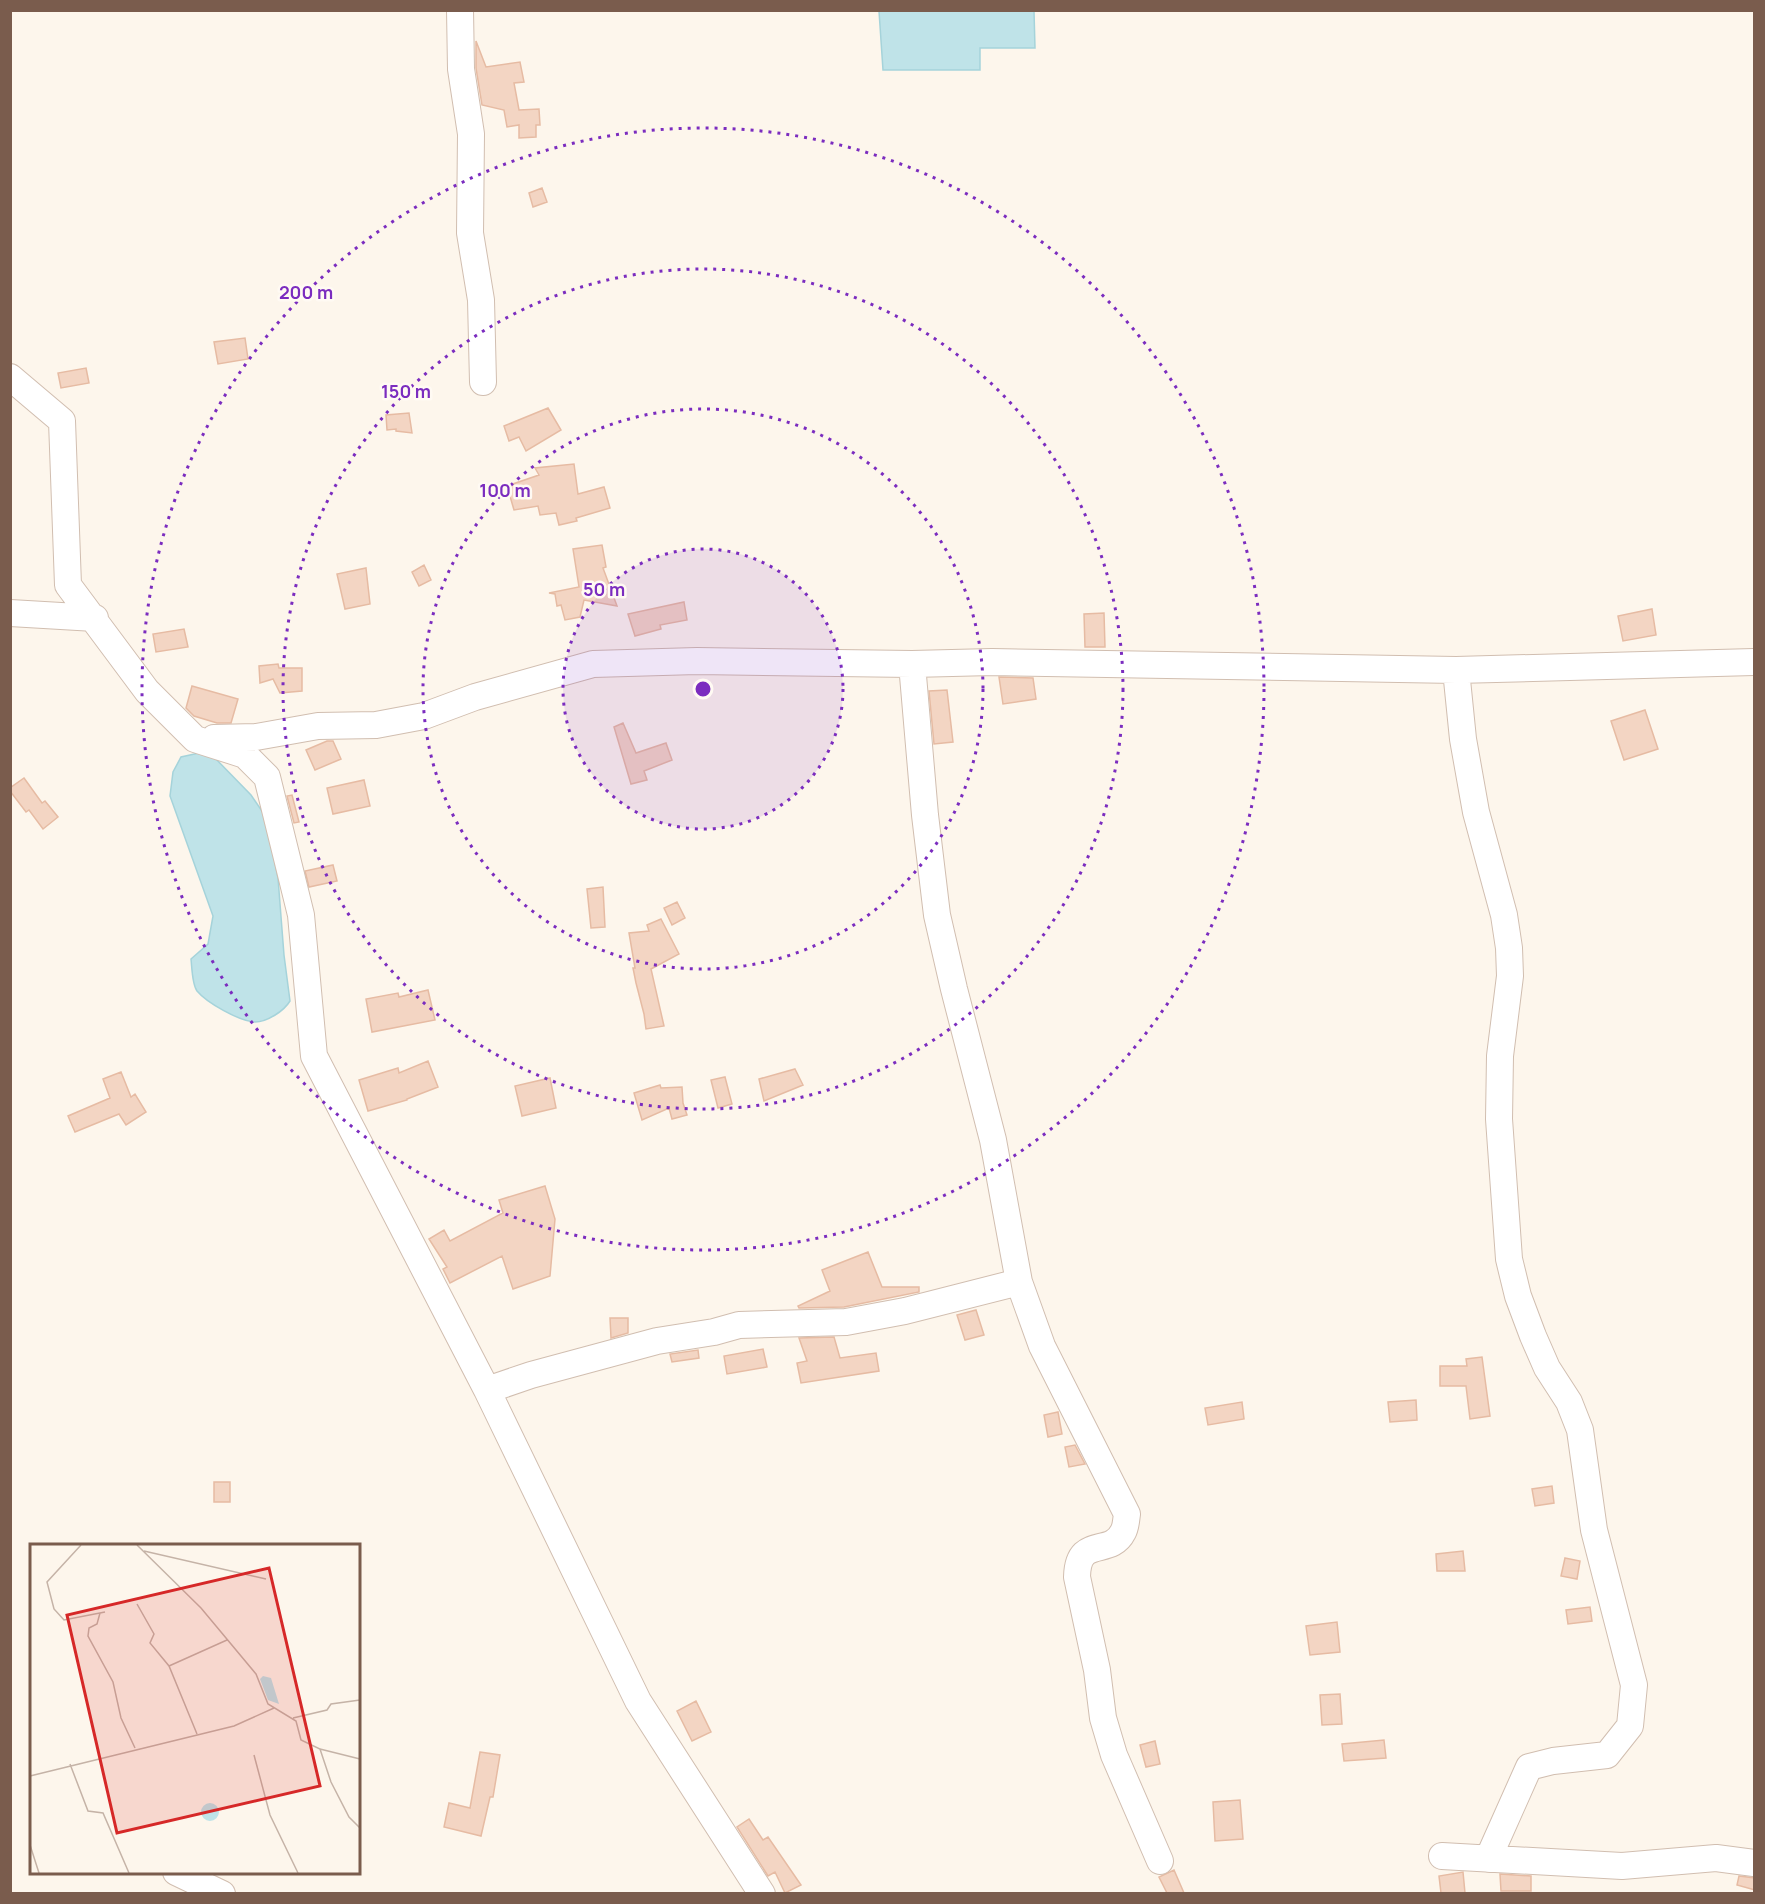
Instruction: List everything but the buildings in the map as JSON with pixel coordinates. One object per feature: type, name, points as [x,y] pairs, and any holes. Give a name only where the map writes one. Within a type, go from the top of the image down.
[{"type":"street","points":[[460,10],[461,69],[471,134],[470,233],[481,300],[483,382]]},
{"type":"street","points":[[10,377],[62,421],[68,585],[95,618],[147,691],[195,739],[245,754],[267,777],[301,915],[314,1056],[487,1390],[638,1701],[762,1893]]},
{"type":"street","points":[[10,614],[95,618]]},
{"type":"street","points":[[195,739],[256,737],[318,726],[376,725],[395,722],[424,716],[475,697],[593,664],[697,661],[912,664],[992,662],[1456,670],[1755,662]]},
{"type":"street","points":[[912,664],[923,793],[937,915],[993,1140],[1019,1282],[1047,1356],[1127,1514],[1123,1533],[1117,1540],[1089,1550],[1080,1557],[1077,1577],[1097,1670],[1106,1727],[1114,1755],[1160,1861]]},
{"type":"street","points":[[1456,670],[1463,739],[1476,812],[1504,915],[1509,948],[1510,976],[1500,1056],[1499,1119],[1509,1259],[1518,1296],[1533,1336],[1547,1368],[1569,1401],[1580,1430],[1594,1530],[1634,1685],[1630,1725],[1607,1755],[1553,1761],[1529,1767],[1488,1859]]},
{"type":"street","points":[[487,1390],[531,1375],[657,1341],[739,1326],[846,1322],[905,1311],[1019,1282]]},
{"type":"street","points":[[1442,1856],[1622,1866],[1716,1858],[1755,1863]]},
{"type":"street","points":[[180,1874],[222,1893]]},
{"type":"water","points":[[879,11],[1034,11],[1035,48],[980,48],[980,70],[883,70]]},
{"type":"water","points":[[199,753],[213,756],[251,795],[266,817],[278,878],[290,1001],[275,1015],[260,1022],[248,1021],[208,1001],[197,991],[192,976],[191,959],[208,944],[213,916],[170,796],[173,772],[181,757]]}]
